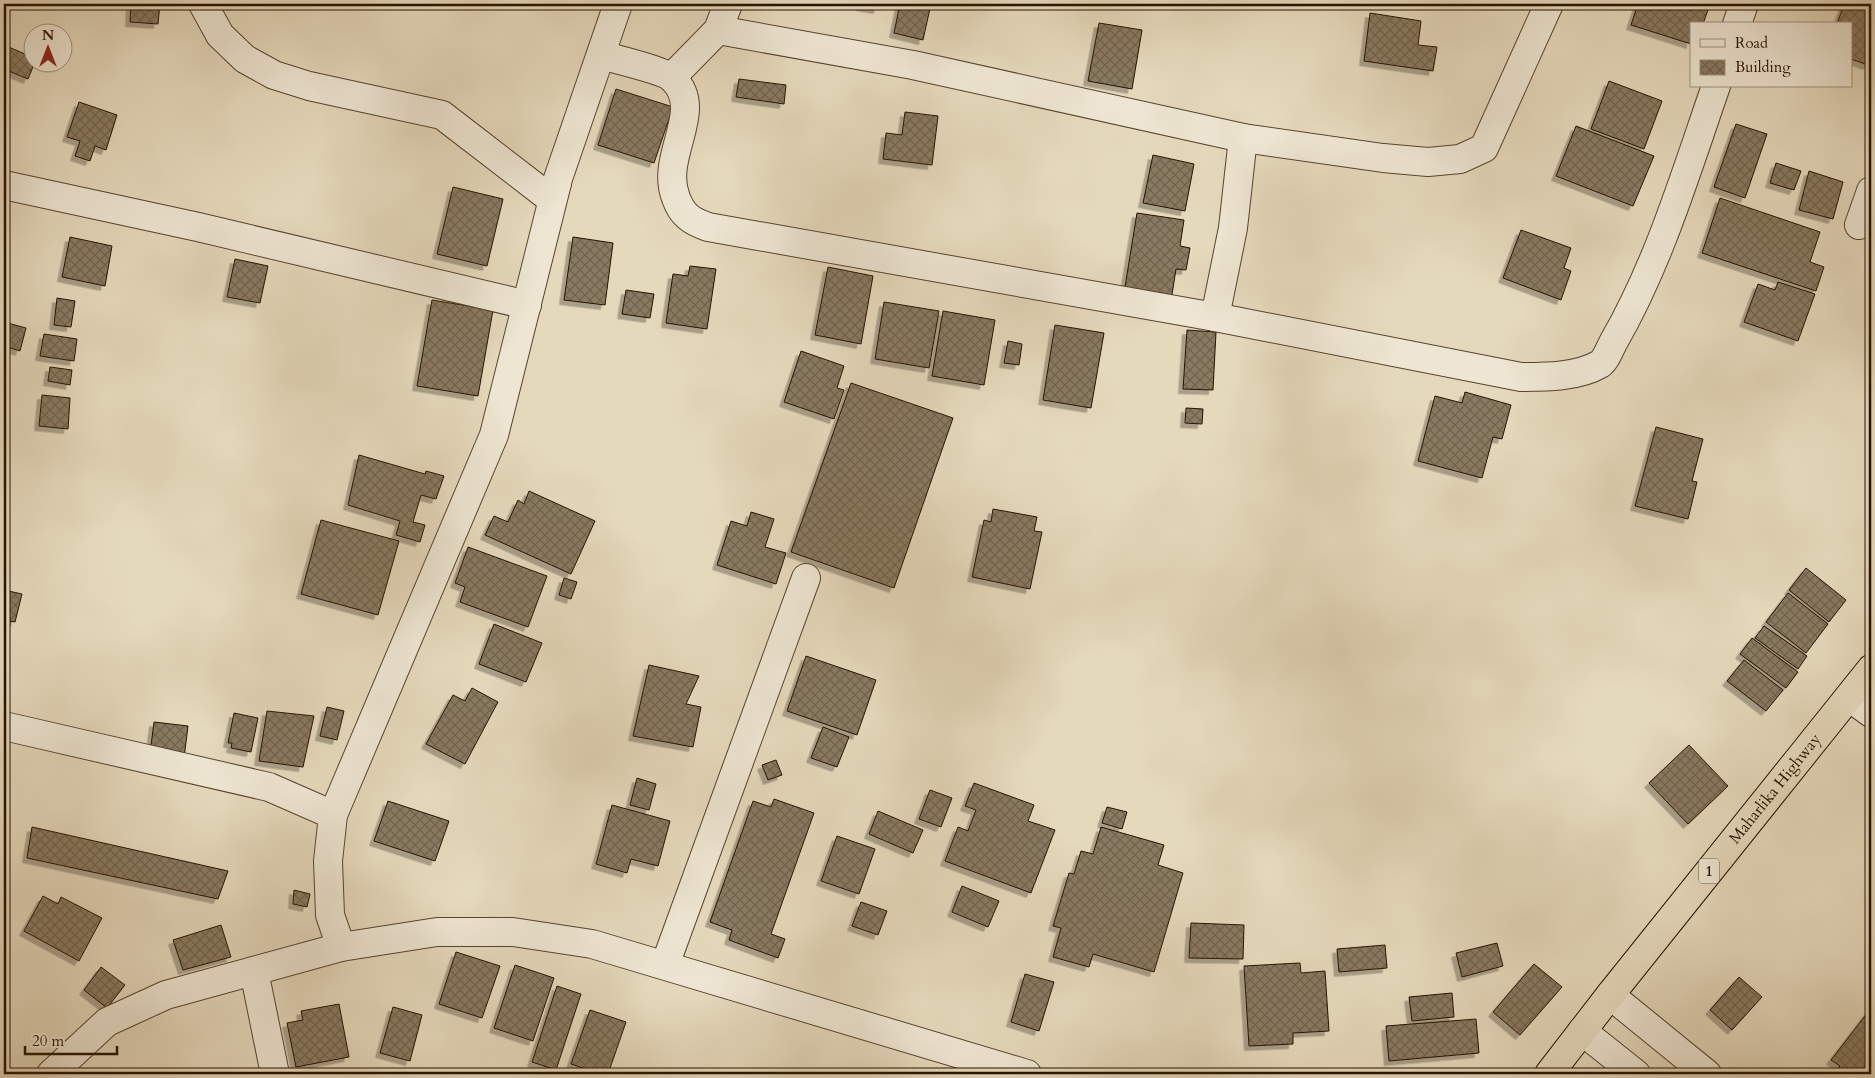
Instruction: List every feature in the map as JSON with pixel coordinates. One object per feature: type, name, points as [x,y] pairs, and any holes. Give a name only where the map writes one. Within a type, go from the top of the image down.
[{"type":"highway","name":"Maharlika Highway","points":[[1549,1074],[1871,669]]},
{"type":"street","points":[[203,4],[220,34],[245,59],[274,75],[310,86],[442,115],[551,199]]},
{"type":"street","points":[[551,199],[618,4]]},
{"type":"street","points":[[672,77],[718,30],[728,4]]},
{"type":"street","points":[[718,30],[923,67],[1243,138],[1383,158],[1428,162],[1460,159],[1484,148],[1549,4]]},
{"type":"street","points":[[1738,22],[1744,4]]},
{"type":"street","points":[[601,55],[672,77],[684,92],[685,116],[672,163],[670,181],[681,211],[693,221],[708,227],[819,248],[945,267],[1216,317],[1521,377],[1583,371],[1602,363],[1627,319],[1659,242],[1715,88]]},
{"type":"street","points":[[1216,317],[1233,228],[1243,138]]},
{"type":"street","points":[[341,947],[330,915],[328,861],[333,815],[494,435],[557,183],[551,199]]},
{"type":"street","points":[[4,185],[198,226],[527,305]]},
{"type":"street","points":[[1859,225],[1871,191]]},
{"type":"street","points":[[665,965],[806,578]]},
{"type":"street","points":[[1849,697],[1871,713]]},
{"type":"street","points":[[4,726],[269,787],[333,815]]},
{"type":"street","points":[[51,1074],[108,1022],[166,995],[341,947],[437,932],[514,932],[592,944],[1027,1074]]},
{"type":"street","points":[[254,971],[275,1074]]},
{"type":"street","points":[[1610,995],[1707,1074]]},
{"type":"street","points":[[1582,1031],[1636,1074]]},
{"type":"building","points":[[131,4],[160,4],[158,24],[130,22]]},
{"type":"building","points":[[861,4],[879,4],[878,9],[861,6]]},
{"type":"building","points":[[900,4],[931,4],[923,40],[894,33]]},
{"type":"building","points":[[1638,4],[1710,4],[1704,22],[1690,22],[1690,44],[1631,25]]},
{"type":"building","points":[[1844,4],[1863,4],[1871,7],[1871,55],[1868,65],[1852,59],[1852,22],[1838,22]]},
{"type":"building","points":[[1370,13],[1421,21],[1418,45],[1437,47],[1433,71],[1364,61]]},
{"type":"building","points":[[1099,23],[1142,30],[1132,89],[1088,81]]},
{"type":"building","points":[[4,45],[22,53],[22,72],[31,72],[28,79],[4,69]]},
{"type":"building","points":[[739,79],[786,85],[784,104],[736,97]]},
{"type":"building","points":[[1609,81],[1662,101],[1644,149],[1591,129]]},
{"type":"building","points":[[616,89],[673,107],[654,163],[598,145]]},
{"type":"building","points":[[79,102],[117,115],[106,150],[95,146],[90,161],[75,156],[80,141],[67,137]]},
{"type":"building","points":[[905,112],[938,116],[932,165],[883,159],[886,133],[902,135]]},
{"type":"building","points":[[1736,124],[1767,134],[1745,198],[1714,187]]},
{"type":"building","points":[[1576,126],[1654,156],[1633,206],[1556,176]]},
{"type":"building","points":[[1153,155],[1194,164],[1185,211],[1143,203]]},
{"type":"building","points":[[1776,163],[1801,171],[1794,190],[1770,183]]},
{"type":"building","points":[[1809,171],[1843,182],[1833,219],[1799,210]]},
{"type":"building","points":[[453,187],[503,199],[487,266],[437,254]]},
{"type":"building","points":[[1720,198],[1820,232],[1810,262],[1824,267],[1816,291],[1702,253]]},
{"type":"building","points":[[1137,213],[1184,220],[1180,246],[1190,248],[1186,270],[1176,269],[1171,301],[1124,293]]},
{"type":"building","points":[[1521,230],[1571,248],[1564,268],[1571,271],[1561,300],[1503,278]]},
{"type":"building","points":[[70,237],[112,246],[105,286],[62,277]]},
{"type":"building","points":[[573,237],[613,243],[605,305],[564,300]]},
{"type":"building","points":[[235,259],[268,266],[260,303],[227,297]]},
{"type":"building","points":[[690,266],[716,269],[707,329],[666,323],[673,274],[688,276]]},
{"type":"building","points":[[828,267],[873,276],[861,344],[815,335]]},
{"type":"building","points":[[1778,282],[1815,294],[1798,341],[1744,322],[1758,284],[1775,290]]},
{"type":"building","points":[[626,290],[654,294],[650,318],[622,314]]},
{"type":"building","points":[[57,298],[75,301],[71,327],[54,325]]},
{"type":"building","points":[[432,300],[493,310],[478,396],[417,386]]},
{"type":"building","points":[[884,302],[939,311],[929,368],[875,359]]},
{"type":"building","points":[[943,311],[995,320],[984,385],[932,376]]},
{"type":"building","points":[[4,322],[26,328],[20,351],[4,346]]},
{"type":"building","points":[[1055,325],[1104,333],[1091,408],[1043,400]]},
{"type":"building","points":[[1187,330],[1216,332],[1213,390],[1183,389]]},
{"type":"building","points":[[44,334],[77,339],[74,361],[40,356]]},
{"type":"building","points":[[1008,341],[1022,344],[1019,365],[1004,363]]},
{"type":"building","points":[[801,351],[844,366],[837,388],[844,390],[834,419],[784,402]]},
{"type":"building","points":[[50,367],[72,370],[70,385],[48,381]]},
{"type":"building","points":[[851,383],[953,418],[894,588],[791,552]]},
{"type":"building","points":[[1465,392],[1511,405],[1502,439],[1493,437],[1482,478],[1418,461],[1435,396],[1462,403]]},
{"type":"building","points":[[42,395],[70,398],[68,429],[39,426]]},
{"type":"building","points":[[1186,408],[1203,409],[1202,424],[1185,423]]},
{"type":"building","points":[[1656,427],[1703,439],[1692,481],[1697,482],[1688,519],[1635,506]]},
{"type":"building","points":[[359,455],[425,474],[426,471],[444,476],[436,499],[421,495],[413,522],[425,525],[420,542],[396,535],[400,521],[348,505]]},
{"type":"building","points":[[529,491],[595,521],[571,574],[485,535],[494,516],[508,522],[518,500],[524,504]]},
{"type":"building","points":[[993,509],[1037,517],[1034,531],[1042,532],[1030,589],[972,577],[984,520],[991,522]]},
{"type":"building","points":[[751,512],[774,519],[765,547],[786,553],[776,584],[717,565],[731,521],[747,526]]},
{"type":"building","points":[[321,520],[399,541],[378,615],[301,594]]},
{"type":"building","points":[[468,547],[547,576],[528,627],[460,602],[465,587],[455,583]]},
{"type":"building","points":[[1806,568],[1846,600],[1829,622],[1789,590]]},
{"type":"building","points":[[564,578],[577,582],[571,599],[559,595]]},
{"type":"building","points":[[4,590],[22,594],[15,622],[4,620]]},
{"type":"building","points":[[1788,593],[1828,624],[1806,653],[1766,622]]},
{"type":"building","points":[[494,624],[542,643],[526,682],[479,664]]},
{"type":"building","points":[[1764,626],[1807,656],[1798,669],[1755,638]]},
{"type":"building","points":[[1752,638],[1798,672],[1786,688],[1740,654]]},
{"type":"building","points":[[806,656],[876,680],[857,735],[787,711]]},
{"type":"building","points":[[1744,660],[1783,690],[1766,711],[1727,681]]},
{"type":"building","points":[[649,665],[699,676],[686,704],[701,707],[693,747],[633,736]]},
{"type":"building","points":[[472,688],[498,702],[465,764],[426,744],[453,695],[465,701]]},
{"type":"building","points":[[327,707],[344,711],[337,740],[320,736]]},
{"type":"building","points":[[267,711],[314,716],[303,767],[259,761]]},
{"type":"building","points":[[234,713],[258,718],[251,752],[231,748],[232,743],[228,743]]},
{"type":"building","points":[[154,722],[188,726],[184,758],[150,754]]},
{"type":"building","points":[[823,727],[849,737],[837,767],[811,758]]},
{"type":"building","points":[[1689,745],[1728,786],[1688,824],[1649,783]]},
{"type":"building","points":[[776,760],[782,775],[768,780],[762,765]]},
{"type":"building","points":[[637,778],[656,784],[649,810],[630,805]]},
{"type":"building","points":[[974,783],[1034,805],[1028,821],[1055,830],[1031,893],[945,861],[958,827],[968,831],[976,810],[965,806]]},
{"type":"building","points":[[930,790],[952,798],[941,827],[919,819]]},
{"type":"building","points":[[774,799],[814,813],[771,934],[785,939],[778,958],[729,940],[732,930],[710,922],[753,801],[771,807]]},
{"type":"building","points":[[388,801],[449,821],[435,861],[374,841]]},
{"type":"building","points":[[612,805],[670,821],[658,866],[631,859],[627,873],[596,864]]},
{"type":"building","points":[[1107,807],[1127,812],[1122,829],[1102,823]]},
{"type":"building","points":[[878,811],[923,830],[913,853],[869,834]]},
{"type":"building","points":[[32,827],[228,871],[218,899],[27,858]]},
{"type":"building","points":[[1101,827],[1164,845],[1158,865],[1183,873],[1154,972],[1093,954],[1089,967],[1053,957],[1061,928],[1053,926],[1069,873],[1074,874],[1081,851],[1093,854]]},
{"type":"building","points":[[837,836],[875,849],[859,894],[821,881]]},
{"type":"building","points":[[962,886],[999,901],[988,927],[952,912]]},
{"type":"building","points":[[294,890],[310,894],[307,907],[293,904]]},
{"type":"building","points":[[43,896],[58,904],[61,897],[102,918],[79,961],[24,931]]},
{"type":"building","points":[[861,902],[887,911],[878,935],[852,926]]},
{"type":"building","points":[[1191,923],[1244,925],[1243,959],[1189,958]]},
{"type":"building","points":[[221,925],[231,957],[183,970],[173,940]]},
{"type":"building","points":[[1497,943],[1503,966],[1462,977],[1456,953]]},
{"type":"building","points":[[1385,945],[1387,968],[1339,972],[1337,949]]},
{"type":"building","points":[[456,952],[500,966],[482,1018],[439,1004]]},
{"type":"building","points":[[1300,963],[1301,973],[1325,971],[1329,1031],[1293,1033],[1293,1044],[1249,1046],[1244,966]]},
{"type":"building","points":[[1534,964],[1562,987],[1520,1035],[1493,1012]]},
{"type":"building","points":[[515,965],[554,978],[533,1041],[494,1028]]},
{"type":"building","points":[[101,967],[125,985],[107,1008],[84,990]]},
{"type":"building","points":[[1025,974],[1054,982],[1039,1031],[1011,1022]]},
{"type":"building","points":[[1739,977],[1762,997],[1732,1030],[1710,1010]]},
{"type":"building","points":[[557,986],[581,994],[556,1070],[532,1062]]},
{"type":"building","points":[[1452,993],[1454,1017],[1412,1021],[1409,997]]},
{"type":"building","points":[[339,1004],[349,1057],[296,1067],[287,1023],[303,1020],[301,1011]]},
{"type":"building","points":[[393,1007],[422,1015],[410,1061],[380,1053]]},
{"type":"building","points":[[1871,1008],[1871,1074],[1835,1073],[1840,1066],[1831,1060]]},
{"type":"building","points":[[590,1010],[626,1022],[608,1074],[601,1074],[571,1064]]},
{"type":"building","points":[[1476,1019],[1479,1053],[1389,1061],[1386,1026]]}]
